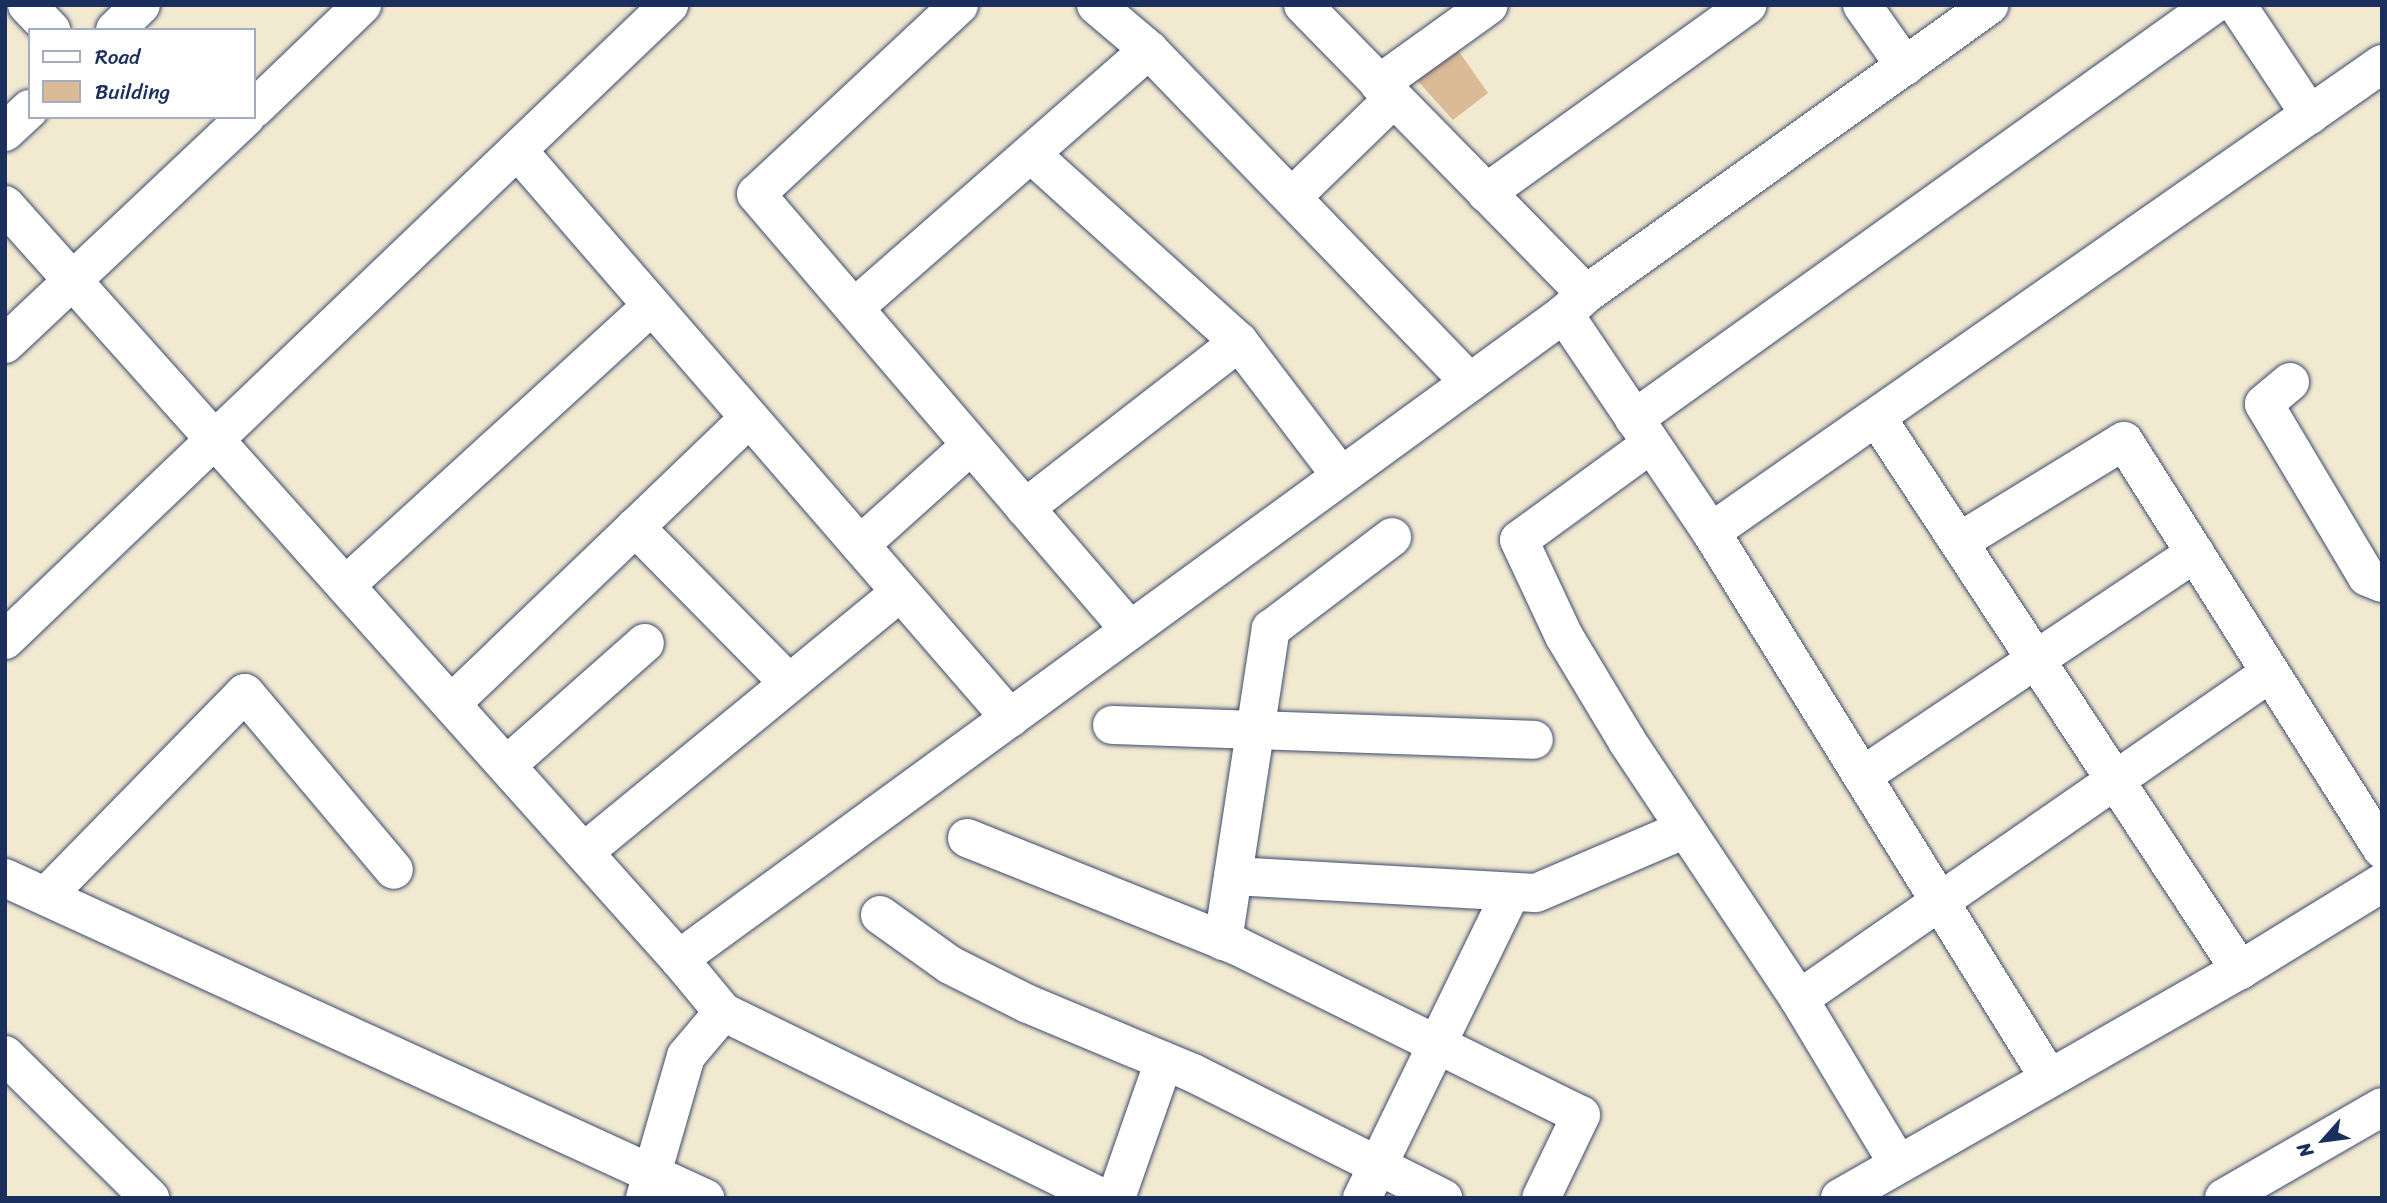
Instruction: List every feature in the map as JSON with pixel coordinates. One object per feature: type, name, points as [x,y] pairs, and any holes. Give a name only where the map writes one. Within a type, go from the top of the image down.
[{"type":"street","points":[[27,5],[49,28]]},
{"type":"street","points":[[117,28],[141,5]]},
{"type":"street","points":[[256,107],[362,5]]},
{"type":"street","points":[[959,5],[756,194],[1130,630]]},
{"type":"street","points":[[1096,5],[1149,50],[1471,382]]},
{"type":"street","points":[[1303,5],[1486,193],[1575,304],[1643,431],[1711,533],[2049,1078]]},
{"type":"street","points":[[1292,197],[1387,91],[1489,5]]},
{"type":"street","points":[[1486,193],[1748,5]]},
{"type":"street","points":[[1862,5],[1905,66]]},
{"type":"street","points":[[679,959],[1989,5]]},
{"type":"street","points":[[1898,1164],[1799,999],[1685,829],[1564,636],[1519,540],[1643,431],[2213,5]]},
{"type":"street","points":[[2237,5],[2310,115]]},
{"type":"street","points":[[5,640],[518,152],[647,13]]},
{"type":"street","points":[[854,308],[1149,50]]},
{"type":"street","points":[[1711,533],[2382,64]]},
{"type":"street","points":[[5,132],[28,111]]},
{"type":"street","points":[[5,344],[244,119]]},
{"type":"street","points":[[518,152],[1010,718]]},
{"type":"street","points":[[1031,154],[1239,342],[1341,477]]},
{"type":"street","points":[[5,205],[452,703],[723,1012],[1102,1198]]},
{"type":"street","points":[[346,585],[652,306]]},
{"type":"street","points":[[1025,508],[1239,342]]},
{"type":"street","points":[[2290,382],[2263,404],[2367,577],[2382,583]]},
{"type":"street","points":[[452,703],[749,418]]},
{"type":"street","points":[[1877,418],[2240,970]]},
{"type":"street","points":[[1959,542],[2124,441],[2382,849]]},
{"type":"street","points":[[860,545],[971,445]]},
{"type":"street","points":[[635,527],[789,683]]},
{"type":"street","points":[[1223,940],[1271,629],[1392,537]]},
{"type":"street","points":[[1862,776],[2195,553]]},
{"type":"street","points":[[584,852],[900,592]]},
{"type":"street","points":[[507,765],[645,643]]},
{"type":"street","points":[[1799,999],[2270,673]]},
{"type":"street","points":[[46,896],[245,693],[394,870]]},
{"type":"street","points":[[1112,725],[1534,740]]},
{"type":"street","points":[[1233,876],[1536,894],[1685,829]]},
{"type":"street","points":[[967,838],[1223,940],[1581,1115],[1541,1198]]},
{"type":"street","points":[[5,878],[648,1184],[705,1198]]},
{"type":"street","points":[[1840,1198],[2240,970],[2382,883]]},
{"type":"street","points":[[1362,1198],[1511,892]]},
{"type":"street","points":[[880,915],[950,965],[1028,1004],[1164,1060],[1378,1163],[1443,1198]]},
{"type":"street","points":[[648,1184],[687,1056],[723,1012]]},
{"type":"street","points":[[5,1055],[150,1198]]},
{"type":"street","points":[[1116,1198],[1164,1060]]},
{"type":"street","points":[[2224,1198],[2382,1107]]},
{"type":"building","points":[[1457,49],[1488,93],[1453,120],[1415,78]]}]
